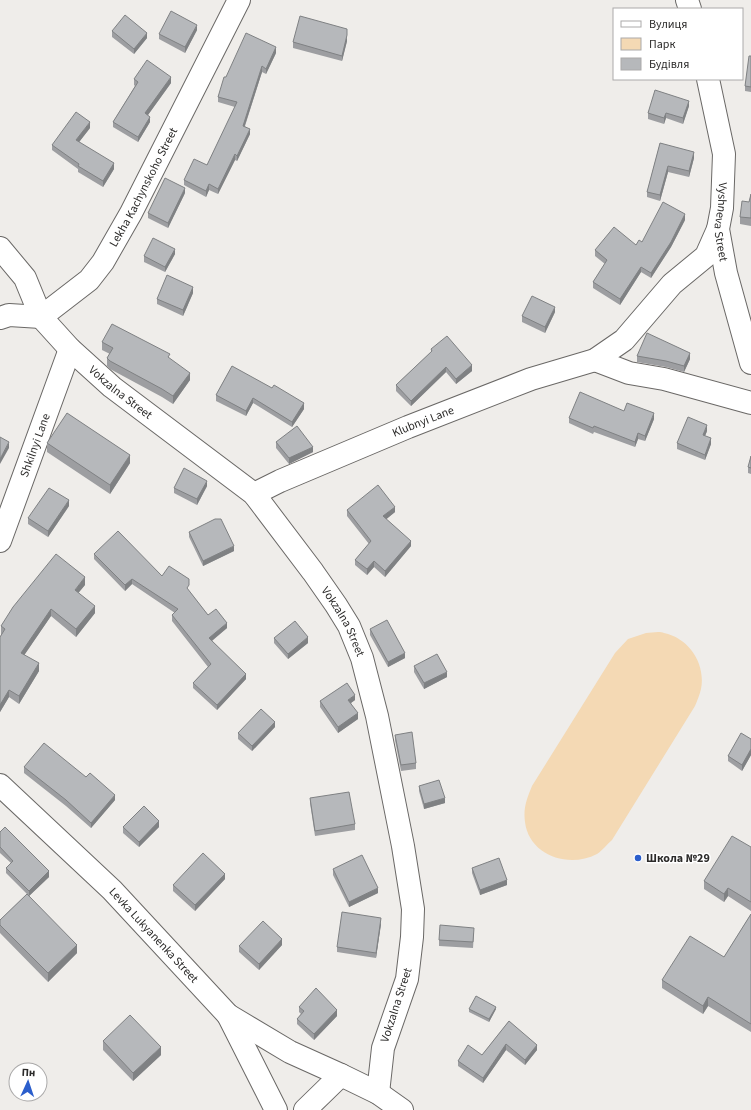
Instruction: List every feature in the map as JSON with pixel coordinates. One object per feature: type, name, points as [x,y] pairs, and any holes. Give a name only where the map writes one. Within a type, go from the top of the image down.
[{"type":"street","name":"Lekha Kachynskoho Street","points":[[41,317],[89,280],[103,262],[131,213],[239,0]]},
{"type":"street","name":"Vyshneva Street","points":[[708,80],[724,154],[722,208],[718,229],[726,273],[751,363]]},
{"type":"street","name":"Klubnyi Lane","points":[[254,494],[286,478],[531,379],[595,360],[624,340],[672,284],[706,256],[718,229]]},
{"type":"street","name":"Vokzalna Street","points":[[0,248],[25,278],[41,317],[70,350],[112,387],[254,494],[313,572],[349,626],[362,658],[377,716],[403,846],[413,909],[412,937],[407,980],[383,1048],[378,1093]]},
{"type":"street","points":[[0,318],[9,315],[41,317]]},
{"type":"street","name":"Shkilnyi Lane","points":[[0,541],[70,350]]},
{"type":"street","points":[[595,360],[629,372],[664,379],[751,403]]},
{"type":"street","name":"Levka Lukyanenka Street","points":[[0,785],[112,890],[228,1015],[276,1110]]},
{"type":"street","points":[[228,1015],[290,1052],[378,1093],[402,1110]]},
{"type":"street","points":[[305,1110],[341,1075]]},
{"type":"green space","points":[[662,632],[673,636],[688,646],[694,654],[701,670],[702,680],[701,691],[695,706],[612,840],[599,853],[586,858],[574,860],[552,856],[542,851],[534,843],[528,833],[525,822],[525,808],[532,786],[615,653],[628,639],[646,633]]},
{"type":"building","points":[[171,11],[197,25],[185,47],[159,34]]},
{"type":"building","points":[[125,15],[147,33],[134,49],[112,31]]},
{"type":"building","points":[[300,16],[347,29],[342,56],[293,42]]},
{"type":"building","points":[[246,33],[276,47],[266,69],[262,66],[243,126],[250,129],[237,156],[235,154],[218,189],[209,184],[206,191],[184,180],[194,159],[207,165],[237,102],[218,97],[224,77],[226,77]]},
{"type":"building","points":[[749,56],[751,56],[751,87],[745,86]]},
{"type":"building","points":[[147,60],[171,77],[145,113],[150,117],[138,137],[113,122],[138,82],[134,79]]},
{"type":"building","points":[[655,90],[689,101],[683,118],[666,113],[664,118],[648,113]]},
{"type":"building","points":[[76,112],[90,122],[76,140],[114,163],[103,181],[78,166],[79,164],[52,145]]},
{"type":"building","points":[[660,143],[694,152],[689,171],[668,166],[660,195],[647,192]]},
{"type":"building","points":[[165,178],[185,188],[168,223],[148,213]]},
{"type":"building","points":[[751,194],[751,218],[740,217],[742,201],[749,202]]},
{"type":"building","points":[[663,202],[685,214],[671,242],[651,273],[641,267],[620,299],[593,282],[607,260],[595,250],[614,227],[636,245],[639,240],[642,242]]},
{"type":"building","points":[[153,238],[175,249],[165,267],[144,256]]},
{"type":"building","points":[[167,275],[193,287],[183,310],[157,299]]},
{"type":"building","points":[[532,296],[555,307],[545,327],[522,316]]},
{"type":"building","points":[[112,324],[170,354],[168,357],[190,373],[173,396],[107,358],[113,348],[102,342]]},
{"type":"building","points":[[647,333],[690,353],[684,366],[637,356]]},
{"type":"building","points":[[447,336],[472,365],[456,379],[446,367],[411,401],[396,385],[432,351],[431,349]]},
{"type":"building","points":[[232,366],[272,388],[274,385],[304,403],[292,422],[253,398],[246,411],[216,395]]},
{"type":"building","points":[[580,392],[624,411],[627,403],[654,413],[645,436],[638,433],[635,442],[569,418]]},
{"type":"building","points":[[67,413],[130,455],[110,485],[47,443]]},
{"type":"building","points":[[688,417],[707,425],[703,435],[711,438],[705,455],[677,443]]},
{"type":"building","points":[[297,426],[313,447],[289,458],[276,442]]},
{"type":"building","points":[[0,437],[9,442],[0,459]]},
{"type":"building","points":[[751,456],[751,468],[748,467]]},
{"type":"building","points":[[184,468],[207,481],[197,499],[174,488]]},
{"type":"building","points":[[378,485],[395,507],[383,516],[411,541],[385,571],[374,561],[367,569],[355,560],[371,541],[347,510]]},
{"type":"building","points":[[49,488],[69,500],[48,531],[28,518]]},
{"type":"building","points":[[215,519],[221,519],[234,546],[203,561],[189,532]]},
{"type":"building","points":[[118,531],[162,576],[169,566],[189,579],[189,585],[187,588],[208,615],[216,609],[227,623],[209,638],[246,674],[217,705],[193,683],[211,664],[172,615],[178,609],[132,579],[125,585],[94,554]]},
{"type":"building","points":[[56,554],[85,577],[75,590],[95,606],[76,629],[51,609],[21,653],[39,663],[19,696],[9,690],[0,705],[0,637],[5,629],[1,626],[13,607]]},
{"type":"building","points":[[387,620],[405,653],[388,662],[370,629]]},
{"type":"building","points":[[295,621],[308,637],[288,654],[274,638]]},
{"type":"building","points":[[437,654],[447,672],[424,683],[414,666]]},
{"type":"building","points":[[347,683],[355,695],[348,700],[358,713],[338,727],[320,701]]},
{"type":"building","points":[[261,709],[275,722],[252,746],[238,733]]},
{"type":"building","points":[[412,732],[416,763],[401,765],[395,735]]},
{"type":"building","points":[[741,733],[751,739],[751,749],[742,765],[728,756]]},
{"type":"building","points":[[44,743],[86,777],[90,773],[115,795],[91,823],[66,800],[24,767]]},
{"type":"building","points":[[439,780],[445,798],[424,804],[419,786]]},
{"type":"building","points":[[349,792],[355,824],[315,831],[310,798]]},
{"type":"building","points":[[144,806],[159,821],[139,842],[123,827]]},
{"type":"building","points":[[5,827],[49,871],[29,891],[6,868],[13,861],[0,847],[0,832]]},
{"type":"building","points":[[732,836],[751,847],[751,902],[728,888],[724,894],[704,881]]},
{"type":"building","points":[[203,853],[225,874],[195,905],[173,885]]},
{"type":"building","points":[[362,855],[378,888],[349,902],[333,869]]},
{"type":"building","points":[[499,858],[507,880],[480,890],[472,868]]},
{"type":"building","points":[[27,894],[77,945],[48,973],[0,925],[0,920]]},
{"type":"building","points":[[342,912],[381,918],[376,953],[337,947]]},
{"type":"building","points":[[751,914],[751,1024],[708,997],[703,1006],[662,980],[690,936],[724,957]]},
{"type":"building","points":[[263,921],[282,939],[259,964],[239,946]]},
{"type":"building","points":[[440,925],[474,928],[473,942],[439,940]]},
{"type":"building","points":[[316,988],[337,1010],[314,1034],[297,1019],[304,1011],[299,1007]]},
{"type":"building","points":[[476,996],[496,1007],[489,1019],[469,1009]]},
{"type":"building","points":[[130,1015],[161,1047],[133,1073],[103,1041]]},
{"type":"building","points":[[509,1021],[537,1045],[525,1060],[506,1044],[483,1078],[458,1061],[468,1045],[482,1055]]},
{"type":"place","name":"Школа №29","points":[[638,858]]}]
